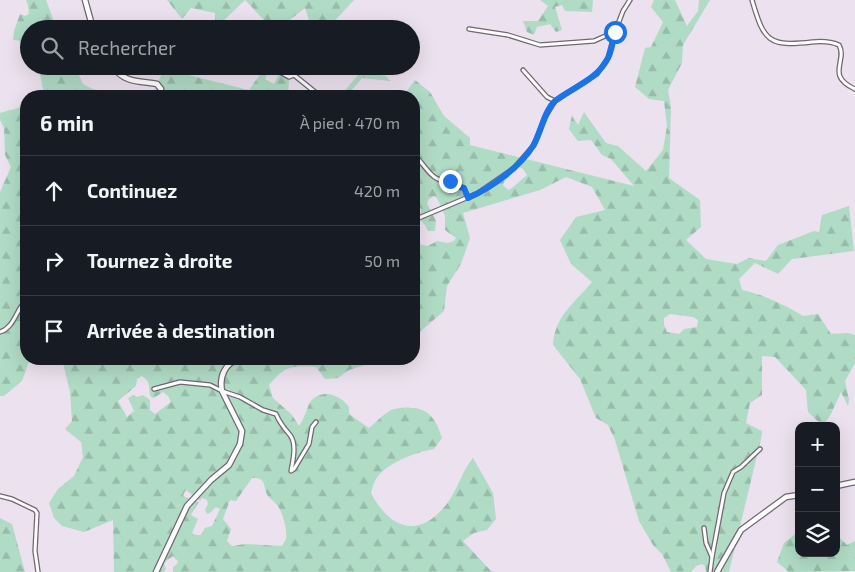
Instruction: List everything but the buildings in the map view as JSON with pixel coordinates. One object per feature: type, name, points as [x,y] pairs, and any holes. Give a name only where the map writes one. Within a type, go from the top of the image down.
[{"type":"street","points":[[85,0],[91,20]]},
{"type":"street","points":[[420,218],[478,193],[514,168],[524,158],[534,145],[545,117],[555,102],[597,74],[608,58],[622,12],[630,0]]},
{"type":"street","points":[[752,0],[759,23],[764,32],[776,42],[798,45],[821,41],[839,44],[841,51],[839,73],[844,81],[855,89]]},
{"type":"street","points":[[468,29],[508,36],[540,45],[594,41],[615,32]]},
{"type":"street","points":[[523,70],[547,97],[555,102]]},
{"type":"street","points":[[121,75],[128,80],[157,84],[161,90]]},
{"type":"street","points":[[294,75],[313,90]]},
{"type":"street","points":[[420,162],[428,174],[464,188],[468,198]]},
{"type":"street","points":[[0,332],[8,327],[20,311]]},
{"type":"street","points":[[156,572],[187,506],[228,465],[240,444],[242,431],[220,385],[229,365]]},
{"type":"street","points":[[154,389],[180,382],[210,385],[240,397],[263,410],[276,414],[278,420],[293,441],[294,458],[291,471],[309,444],[312,427],[316,422]]},
{"type":"street","points":[[710,572],[724,493],[733,472],[760,449]]},
{"type":"street","points":[[840,485],[855,482]]},
{"type":"street","points":[[0,496],[17,500],[35,510],[35,550],[38,572]]},
{"type":"street","points":[[717,572],[741,530],[786,498],[795,496]]},
{"type":"street","points":[[704,528],[706,543],[712,557]]},
{"type":"green space","points":[[26,0],[46,0],[54,20],[20,20],[20,41],[13,40],[20,14],[25,16],[29,14]]},
{"type":"green space","points":[[167,0],[245,0],[224,20],[215,20],[215,13],[191,8],[182,19]]},
{"type":"green space","points":[[245,0],[354,0],[336,20],[309,20],[305,8],[290,20],[264,20]]},
{"type":"green space","points":[[540,0],[593,0],[592,12],[565,11],[562,5],[555,7],[562,30],[556,32],[550,24],[537,27],[534,35],[527,32],[523,21],[538,21],[548,6]]},
{"type":"green space","points":[[654,0],[675,0],[687,26],[698,11],[699,0],[710,0],[683,45],[682,63],[668,90],[671,107],[669,178],[700,200],[701,227],[686,240],[706,259],[737,264],[749,258],[766,261],[778,245],[814,231],[819,232],[822,215],[849,206],[854,251],[792,259],[778,274],[755,263],[739,279],[742,290],[774,300],[803,316],[818,314],[831,334],[848,333],[855,335],[855,363],[845,381],[849,400],[848,406],[841,392],[826,422],[819,422],[808,412],[806,390],[775,357],[762,356],[762,395],[750,403],[746,423],[762,431],[761,439],[729,572],[706,572],[705,566],[702,564],[696,566],[691,572],[671,572],[662,554],[653,545],[639,521],[615,440],[608,425],[596,418],[580,379],[553,345],[562,317],[592,282],[571,264],[560,240],[576,217],[605,210],[592,187],[566,177],[540,190],[463,213],[470,238],[461,264],[447,286],[444,311],[420,332],[420,244],[428,246],[437,241],[448,243],[456,238],[445,230],[445,216],[437,198],[434,196],[427,203],[436,221],[435,231],[428,231],[420,220],[420,90],[408,90],[415,80],[430,92],[444,116],[470,138],[470,145],[634,186],[611,159],[602,155],[591,140],[578,141],[569,129],[572,115],[578,125],[584,112],[606,143],[618,146],[646,171],[663,150],[667,126],[664,101],[649,99],[635,87],[645,48],[651,47],[663,22],[651,7]],"holes":[[[519,167],[527,175],[508,190],[503,185]],[[670,314],[693,317],[698,320],[697,327],[684,329],[679,334],[667,332],[664,325],[664,318]]]},
{"type":"green space","points":[[40,75],[79,75],[83,84],[98,90],[42,90]]},
{"type":"green space","points":[[161,75],[188,75],[249,90],[154,90]]},
{"type":"green space","points":[[260,75],[267,75],[265,79],[274,84],[278,75],[289,80],[288,90],[249,90]]},
{"type":"green space","points":[[358,75],[382,75],[386,76],[390,81],[362,78],[352,90],[345,90]]},
{"type":"green space","points":[[20,107],[20,365],[28,365],[22,381],[4,396],[0,396],[0,192],[11,167],[5,155],[4,128],[0,120],[0,113]]},
{"type":"green space","points":[[63,365],[364,365],[349,370],[338,378],[325,379],[316,367],[290,368],[280,374],[269,385],[273,398],[292,415],[299,426],[311,401],[316,397],[326,394],[341,399],[349,407],[349,414],[369,428],[393,409],[418,409],[428,413],[435,421],[442,438],[434,449],[410,456],[385,469],[375,481],[371,493],[386,515],[395,521],[415,526],[425,523],[446,505],[473,458],[493,493],[496,519],[487,530],[474,533],[463,541],[491,571],[496,572],[173,572],[173,567],[178,561],[173,556],[164,563],[166,569],[164,572],[114,572],[113,520],[84,532],[62,526],[54,518],[49,503],[58,489],[74,476],[83,457],[81,442],[65,429],[72,421],[70,392]],"holes":[[[142,376],[149,384],[151,397],[154,398],[163,392],[171,402],[155,414],[150,410],[150,400],[143,395],[137,397],[134,395],[128,398],[134,411],[127,417],[118,401],[136,386],[137,379]],[[252,478],[263,481],[268,496],[281,511],[286,531],[286,540],[282,546],[245,544],[232,546],[227,541],[231,529],[223,519],[230,500],[236,501]],[[186,490],[200,501],[202,498],[207,500],[208,504],[205,510],[207,514],[216,507],[220,509],[212,526],[205,528],[201,535],[192,533],[198,519],[191,515],[199,502],[185,497],[183,495]]]},
{"type":"green space","points":[[0,518],[12,524],[25,572],[0,572]]},
{"type":"green space","points":[[795,534],[795,557],[840,557],[840,538],[847,545],[855,541],[855,571],[789,572],[777,562],[784,543]]},
{"type":"route","points":[[450,181],[456,186],[464,188],[468,198],[514,168],[534,145],[545,117],[555,102],[597,74],[608,58],[615,32]]}]
